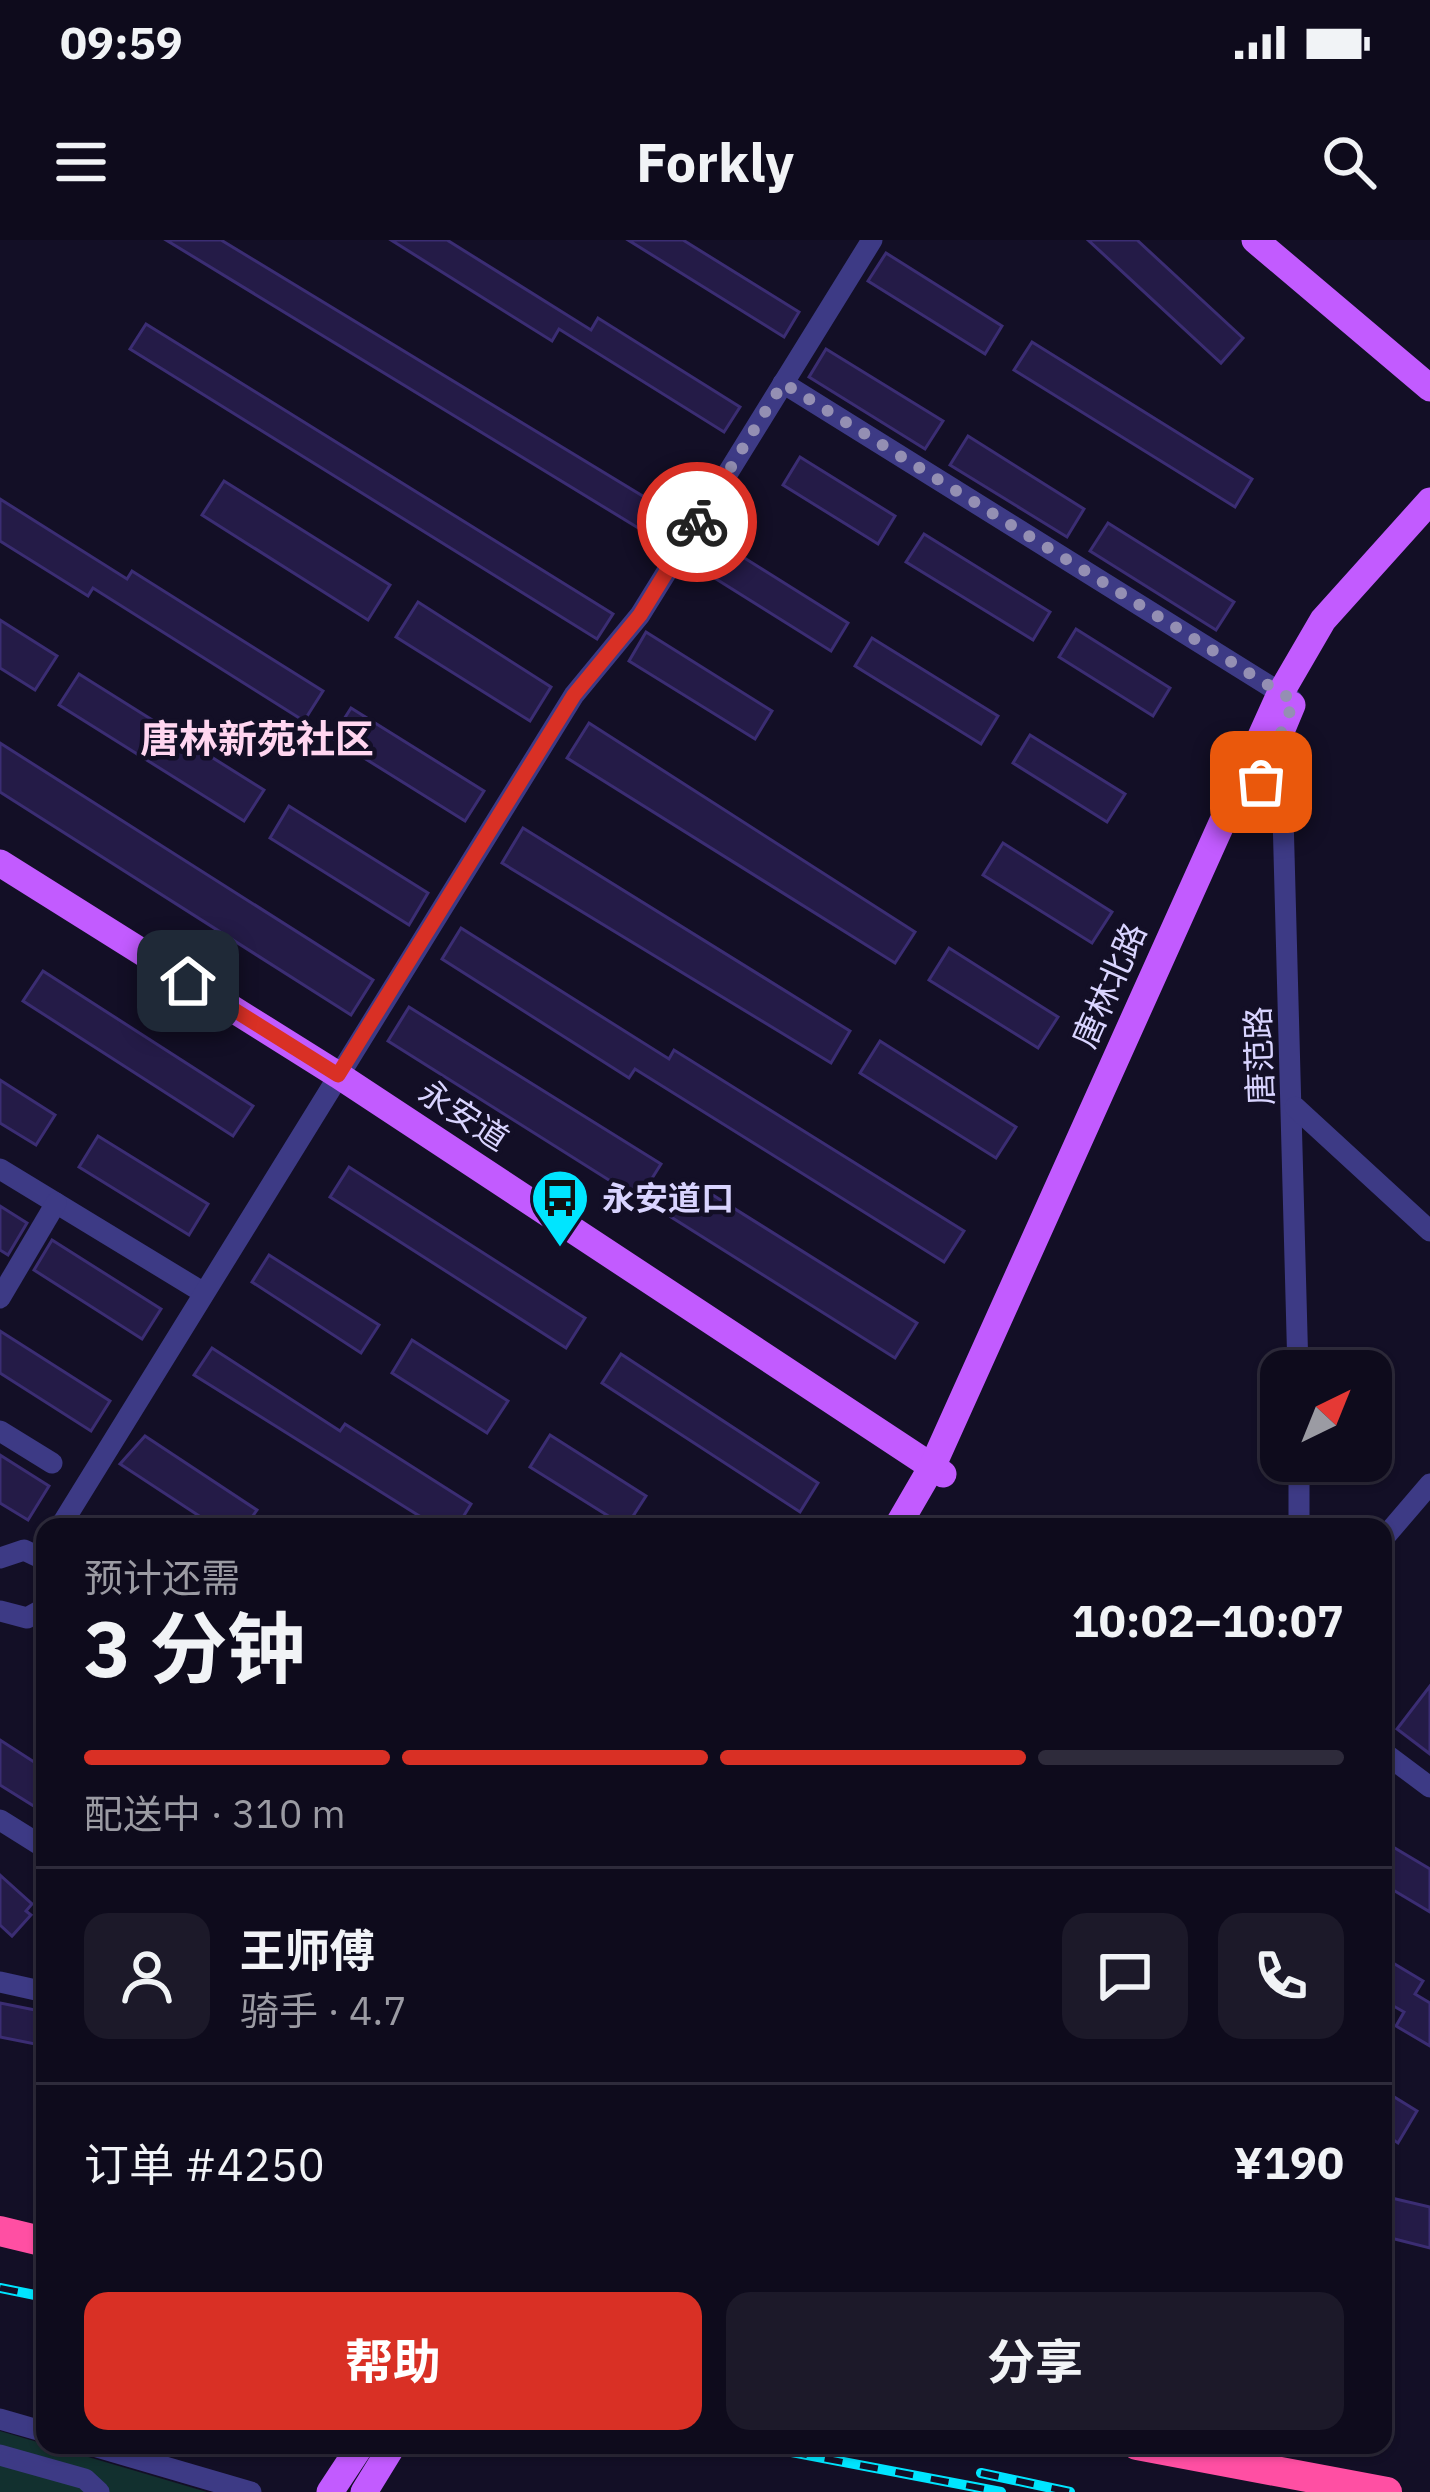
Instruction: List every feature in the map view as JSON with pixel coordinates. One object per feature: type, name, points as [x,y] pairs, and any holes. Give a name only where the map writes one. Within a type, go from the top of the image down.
[{"type":"highway","points":[[0,2231],[36,2240]]},
{"type":"highway","points":[[1185,2454],[1387,2492]]},
{"type":"main road","points":[[1255,240],[1430,388]]},
{"type":"main road","name":"唐林北路","points":[[917,1518],[1323,620],[1430,500]]},
{"type":"main road","name":"唐林北路","points":[[903,1518],[938,1469],[1280,739],[1287,697],[1354,610],[1430,526]]},
{"type":"main road","name":"永安道","points":[[0,863],[338,1075],[938,1469]]},
{"type":"main road","points":[[330,2492],[355,2454]]},
{"type":"main road","points":[[364,2492],[387,2454]]},
{"type":"street","points":[[66,1518],[574,695],[640,615],[872,240]]},
{"type":"street","points":[[783,383],[1287,697]]},
{"type":"street","name":"唐范路","points":[[1280,739],[1295,1107],[1298,1350]]},
{"type":"street","points":[[1295,1107],[1430,1231]]},
{"type":"street","points":[[0,1169],[204,1293]]},
{"type":"street","points":[[0,1298],[56,1203]]},
{"type":"street","points":[[0,1431],[52,1463]]},
{"type":"street","points":[[1299,1482],[1299,1518]]},
{"type":"street","points":[[1392,1528],[1430,1484]]},
{"type":"street","points":[[2,1554],[24,1550],[36,1554]]},
{"type":"street","points":[[0,1611],[27,1618],[36,1613]]},
{"type":"street","points":[[1392,1759],[1430,1786]]},
{"type":"street","points":[[0,1820],[36,1842]]},
{"type":"street","points":[[0,1982],[36,1990]]},
{"type":"street","points":[[0,2419],[36,2429]]},
{"type":"street","points":[[122,2454],[251,2492]]},
{"type":"street","points":[[0,2455],[85,2479],[99,2492]]},
{"type":"green space","points":[[0,2431],[36,2442],[36,2454],[78,2454],[207,2492],[0,2492]]},
{"type":"building","points":[[166,240],[221,240],[674,515],[658,540]]},
{"type":"building","points":[[391,240],[447,240],[591,330],[598,318],[740,407],[724,432],[559,329],[552,341]]},
{"type":"building","points":[[628,240],[683,240],[799,312],[784,337]]},
{"type":"building","points":[[1088,240],[1137,240],[1243,338],[1221,363]]},
{"type":"building","points":[[886,253],[1002,326],[985,354],[868,281]]},
{"type":"building","points":[[146,324],[613,614],[597,639],[130,349]]},
{"type":"building","points":[[1032,342],[1252,479],[1235,507],[1014,370]]},
{"type":"building","points":[[826,349],[943,421],[925,449],[809,377]]},
{"type":"building","points":[[968,436],[1084,509],[1067,537],[950,465]]},
{"type":"building","points":[[800,457],[895,516],[878,544],[783,485]]},
{"type":"building","points":[[224,481],[390,585],[368,620],[202,515]]},
{"type":"building","points":[[0,499],[127,579],[132,571],[323,691],[304,721],[93,588],[88,596],[0,541]]},
{"type":"building","points":[[1108,523],[1234,602],[1216,630],[1090,551]]},
{"type":"building","points":[[924,534],[1050,612],[1033,640],[906,562]]},
{"type":"building","points":[[722,544],[848,623],[831,651],[705,572]]},
{"type":"building","points":[[418,602],[551,687],[530,721],[396,637]]},
{"type":"building","points":[[0,620],[57,656],[35,690],[0,668]]},
{"type":"building","points":[[1076,629],[1170,688],[1153,716],[1059,657]]},
{"type":"building","points":[[646,632],[772,711],[755,739],[629,661]]},
{"type":"building","points":[[872,638],[998,716],[981,744],[855,666]]},
{"type":"building","points":[[79,674],[264,790],[244,821],[59,705]]},
{"type":"building","points":[[351,708],[484,791],[465,821],[332,738]]},
{"type":"building","points":[[589,723],[915,932],[895,963],[567,758]]},
{"type":"building","points":[[1030,735],[1125,794],[1107,822],[1013,763]]},
{"type":"building","points":[[0,743],[373,980],[351,1015],[0,792]]},
{"type":"building","points":[[289,806],[428,893],[409,925],[270,838]]},
{"type":"building","points":[[523,828],[850,1031],[831,1063],[502,863]]},
{"type":"building","points":[[1003,843],[1112,912],[1092,943],[983,875]]},
{"type":"building","points":[[461,928],[669,1059],[674,1050],[964,1231],[944,1262],[635,1069],[629,1078],[442,959]]},
{"type":"building","points":[[949,948],[1058,1017],[1038,1048],[929,980]]},
{"type":"building","points":[[43,971],[253,1106],[233,1136],[23,1001]]},
{"type":"building","points":[[409,1007],[661,1164],[639,1199],[388,1041]]},
{"type":"building","points":[[880,1041],[1016,1127],[996,1158],[860,1073]]},
{"type":"building","points":[[0,1080],[55,1115],[36,1145],[0,1123]]},
{"type":"building","points":[[98,1136],[208,1204],[189,1235],[79,1167]]},
{"type":"building","points":[[349,1167],[585,1318],[566,1348],[330,1197]]},
{"type":"building","points":[[692,1182],[917,1323],[895,1358],[671,1217]]},
{"type":"building","points":[[0,1206],[27,1223],[8,1255],[0,1250]]},
{"type":"building","points":[[52,1240],[161,1309],[142,1339],[34,1270]]},
{"type":"building","points":[[269,1255],[379,1325],[361,1353],[252,1282]]},
{"type":"building","points":[[0,1331],[110,1401],[91,1431],[0,1373]]},
{"type":"building","points":[[412,1340],[508,1401],[487,1433],[392,1373]]},
{"type":"building","points":[[212,1348],[340,1431],[345,1424],[471,1504],[462,1518],[423,1518],[194,1375]]},
{"type":"building","points":[[621,1354],[818,1483],[800,1512],[602,1383]]},
{"type":"building","points":[[550,1435],[646,1496],[632,1518],[612,1518],[530,1467]]},
{"type":"building","points":[[145,1436],[257,1510],[254,1518],[202,1518],[120,1464]]},
{"type":"building","points":[[0,1455],[49,1486],[28,1520],[0,1503]]},
{"type":"building","points":[[1430,1686],[1430,1754],[1397,1729]]},
{"type":"building","points":[[0,1740],[36,1763],[36,1807],[0,1785]]},
{"type":"building","points":[[1392,1846],[1430,1869],[1430,1912],[1392,1889]]},
{"type":"building","points":[[0,1875],[32,1904],[26,1911],[31,1915],[12,1936],[0,1925]]},
{"type":"building","points":[[1392,1962],[1423,1981],[1415,1994],[1430,2003],[1430,2046],[1396,2026],[1404,2012],[1392,2005]]},
{"type":"building","points":[[0,2003],[36,2010],[36,2044],[0,2037]]},
{"type":"building","points":[[1392,2096],[1417,2111],[1398,2143],[1392,2139]]},
{"type":"building","points":[[1392,2198],[1430,2207],[1430,2248],[1392,2238]]},
{"type":"railway","points":[[0,2288],[36,2295]]},
{"type":"railway","points":[[801,2454],[1001,2492]]},
{"type":"railway","points":[[981,2473],[1070,2492]]},
{"type":"way so far","points":[[697,522],[783,383],[1294,701],[1261,782]]},
{"type":"place","name":"永安道口","points":[[560,1249]]},
{"type":"district","name":"唐林新苑社区","points":[[257,739]]},
{"type":"route","points":[[188,981],[338,1075],[574,695],[640,615],[697,522]]}]
